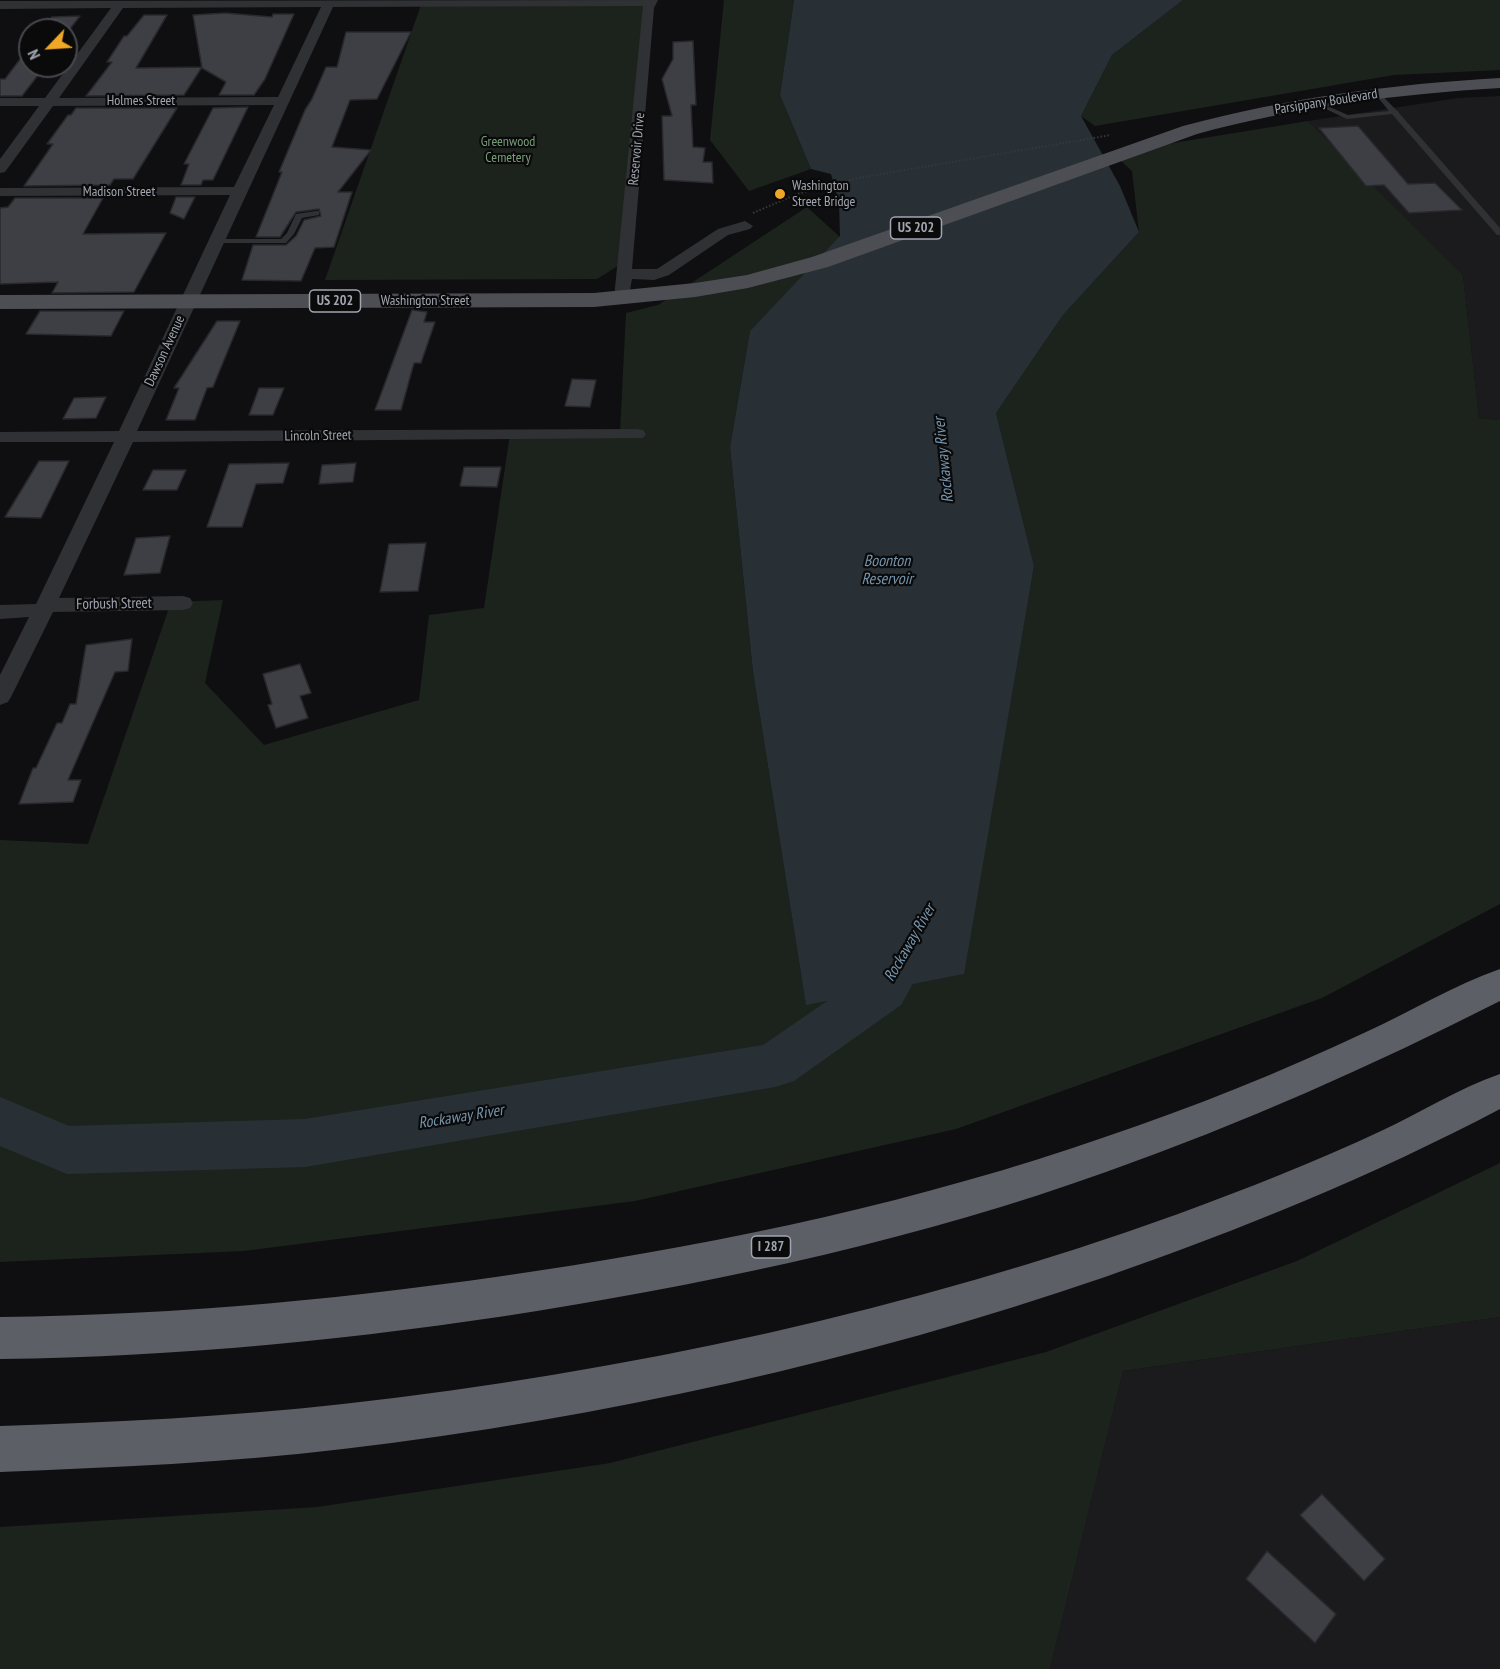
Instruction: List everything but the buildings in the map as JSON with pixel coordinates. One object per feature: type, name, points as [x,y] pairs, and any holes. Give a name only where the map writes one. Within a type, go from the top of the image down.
[{"type":"highway","name":"I 287","points":[[0,1338],[164,1333],[409,1310],[649,1273],[765,1249],[987,1191],[1087,1161],[1186,1126],[1289,1084],[1500,984]]},
{"type":"highway","points":[[0,1449],[143,1443],[277,1433],[406,1418],[543,1398],[793,1348],[912,1317],[1027,1282],[1242,1209],[1342,1168],[1500,1090]]},
{"type":"main road","name":"Parsippany Boulevard","points":[[669,294],[748,281],[820,262],[1156,141],[1225,120],[1377,93],[1428,87],[1500,83]]},
{"type":"main road","name":"Washington Street","points":[[0,302],[622,298],[669,294]]},
{"type":"street","points":[[0,5],[121,2],[652,1]]},
{"type":"street","name":"Reservoir Drive","points":[[622,298],[648,8],[652,1]]},
{"type":"street","points":[[0,170],[121,2]]},
{"type":"street","name":"Dawson Avenue","points":[[0,698],[86,524],[187,302],[328,3]]},
{"type":"street","name":"Holmes Street","points":[[0,102],[283,100]]},
{"type":"street","name":"Madison Street","points":[[0,192],[239,191]]},
{"type":"street","points":[[624,274],[654,275],[663,272],[723,232],[745,226]]},
{"type":"street","name":"Lincoln Street","points":[[0,437],[637,434]]},
{"type":"street","name":"Forbush Street","points":[[0,612],[44,608],[183,603]]},
{"type":"lane","points":[[1377,93],[1500,233]]},
{"type":"lane","points":[[1316,103],[1347,117],[1396,112]]},
{"type":"lane","points":[[216,241],[283,241],[290,234],[299,216],[316,213]]},
{"type":"path","points":[[745,226],[749,215],[785,199],[858,178],[1100,138]]},
{"type":"shaded area","points":[[1500,96],[1500,420],[1479,418],[1463,275],[1308,121],[1458,98]]},
{"type":"shaded area","points":[[1500,1317],[1500,1669],[1050,1669],[1123,1371]]},
{"type":"green space","points":[[724,0],[794,0],[780,95],[811,169],[749,191],[710,140]]},
{"type":"green space","points":[[1183,0],[1500,0],[1500,70],[1394,75],[1095,126],[1081,116],[1112,55]]},
{"type":"green space","name":"Greenwood Cemetery","points":[[648,1],[629,259],[597,279],[325,280],[422,2]]},
{"type":"green space","points":[[1308,121],[1463,275],[1479,418],[1500,420],[1500,904],[1322,998],[956,1129],[635,1201],[244,1251],[0,1262],[0,840],[88,844],[171,602],[223,600],[205,683],[264,745],[419,700],[429,615],[484,608],[510,434],[620,432],[626,313],[658,305],[807,207],[840,237],[750,331],[730,447],[753,672],[806,1004],[963,974],[1034,566],[996,413],[1063,315],[1139,232],[1132,171],[1112,153]]},
{"type":"green space","points":[[1500,1163],[1500,1317],[1123,1371],[1050,1669],[0,1669],[0,1527],[317,1507],[610,1463],[1046,1352],[1297,1261]]},
{"type":"water","name":"Boonton Reservoir","points":[[794,0],[1183,0],[1112,55],[1081,116],[1120,186],[1139,232],[1063,315],[996,413],[1034,566],[964,974],[806,1005],[753,672],[730,447],[750,331],[840,236],[839,202],[831,174],[811,169],[780,95]]},
{"type":"waterway","name":"Rockaway River","points":[[0,1121],[67,1150],[305,1143],[775,1065],[883,990],[915,935]]},
{"type":"place","name":"Washington Street Bridge","points":[[780,194]]}]
